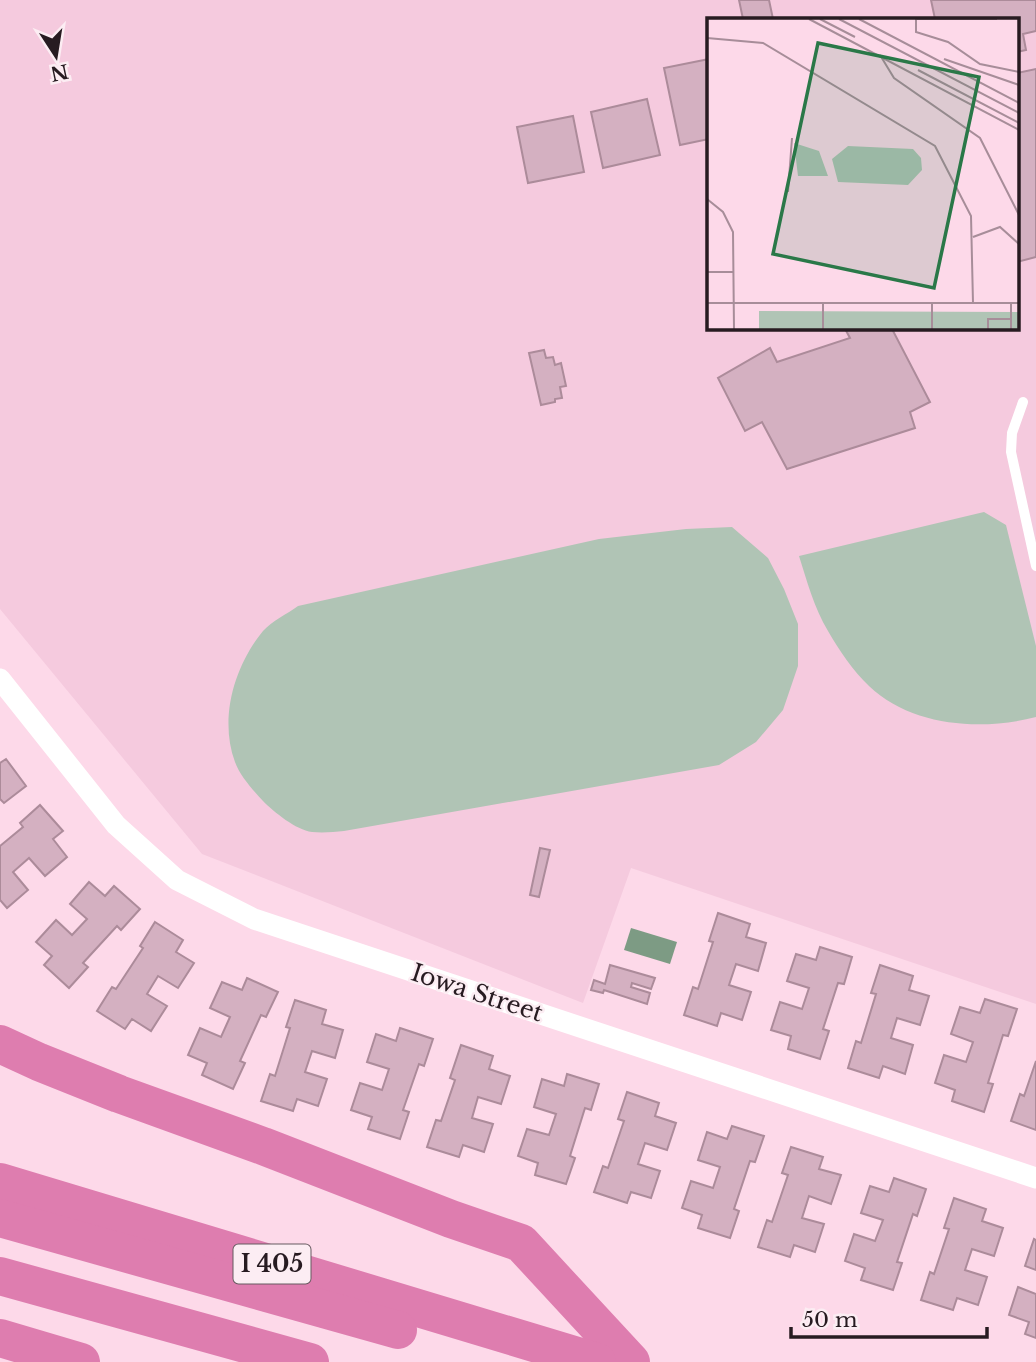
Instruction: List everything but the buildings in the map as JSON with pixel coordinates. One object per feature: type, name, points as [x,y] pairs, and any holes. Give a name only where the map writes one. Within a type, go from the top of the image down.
[{"type":"highway","points":[[0,1044],[130,1098],[521,1243],[631,1362]]},
{"type":"highway","name":"I 405","points":[[0,1182],[597,1362]]},
{"type":"highway","points":[[0,1218],[511,1362]]},
{"type":"highway","points":[[0,1276],[310,1362]]},
{"type":"highway","points":[[0,1338],[80,1362]]},
{"type":"street","name":"Iowa Street","points":[[0,679],[116,825],[177,880],[254,919],[1036,1178]]},
{"type":"lane","points":[[1023,402],[1012,433],[1011,452],[1036,566]]},
{"type":"shaded area","points":[[0,0],[1036,0],[1036,1004],[631,868],[583,1003],[202,854],[0,609]]},
{"type":"shaded area","points":[[984,512],[1006,525],[1036,646],[1036,717],[993,724],[926,718],[886,700],[852,667],[819,613],[799,556]]},
{"type":"shaded area","points":[[732,527],[768,558],[784,589],[798,624],[798,666],[783,710],[756,742],[719,765],[344,831],[320,832],[306,831],[279,815],[255,792],[237,767],[230,745],[229,711],[237,676],[263,631],[298,606],[599,539],[686,529]]},
{"type":"shaded area","points":[[631,928],[677,942],[670,964],[624,950]]}]
